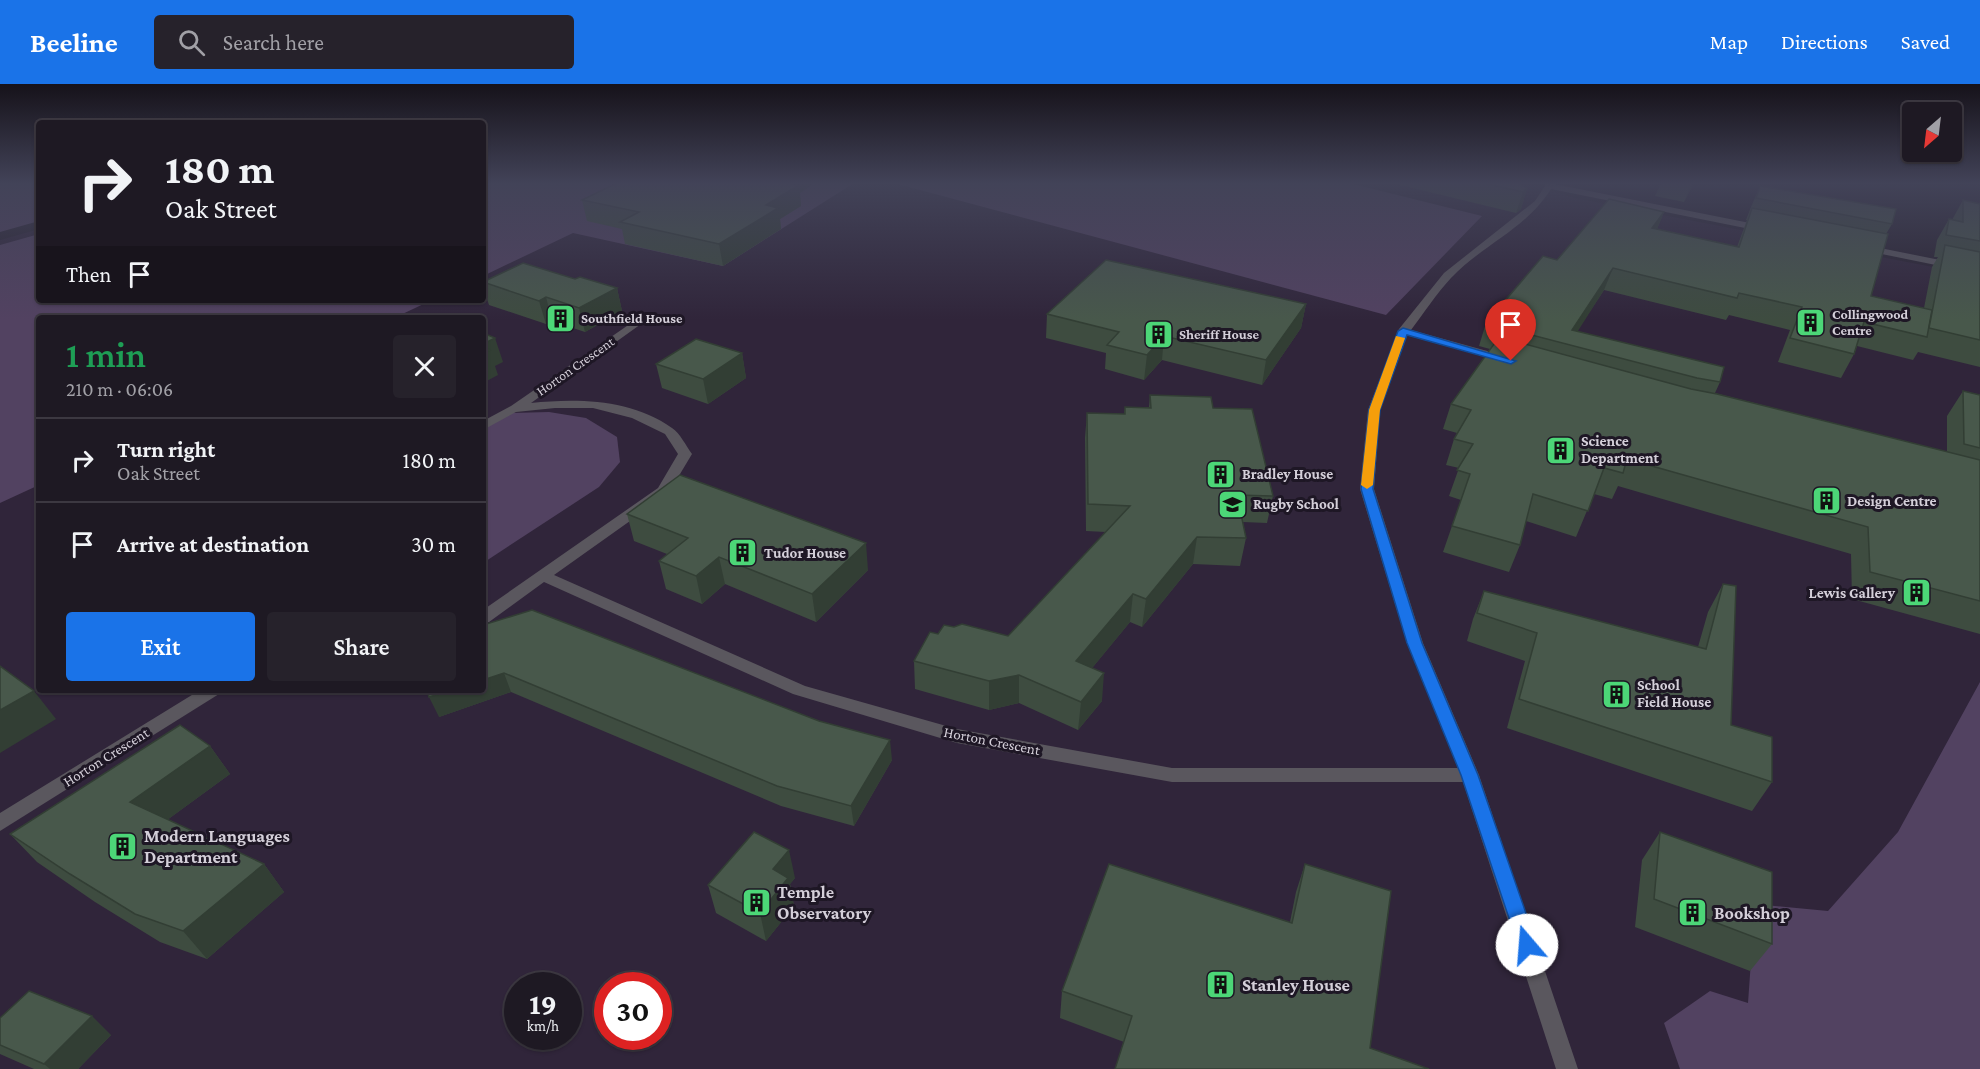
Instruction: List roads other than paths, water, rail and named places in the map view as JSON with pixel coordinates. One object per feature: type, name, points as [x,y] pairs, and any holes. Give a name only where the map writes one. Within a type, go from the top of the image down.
[{"type":"street","points":[[1509,228],[1448,275],[1403,331],[1374,410],[1367,489],[1415,643],[1470,775],[1567,1069]]},
{"type":"street","points":[[1760,228],[1770,230]]},
{"type":"street","points":[[1852,246],[1980,271]]},
{"type":"street","name":"Horton Crescent","points":[[486,424],[513,409],[637,322]]},
{"type":"street","points":[[1403,331],[1516,363]]},
{"type":"street","name":"Horton Crescent","points":[[486,616],[663,491],[685,454],[669,431],[636,415],[593,405],[555,404],[513,409]]},
{"type":"street","name":"Horton Crescent","points":[[542,576],[799,690],[957,736],[1173,775],[1470,775]]},
{"type":"street","name":"Horton Crescent","points":[[0,823],[208,693]]},
{"type":"place","name":"Southfield House","points":[[560,318]]},
{"type":"place","name":"Collingwood Centre","points":[[1811,322]]},
{"type":"place","name":"Sheriff House","points":[[1158,334]]},
{"type":"place","name":"Science Department","points":[[1560,450]]},
{"type":"place","name":"Bradley House","points":[[1221,474]]},
{"type":"place","name":"Design Centre","points":[[1826,501]]},
{"type":"place","name":"Rugby School","points":[[1232,504]]},
{"type":"place","name":"Tudor House","points":[[743,553]]},
{"type":"place","name":"Lewis Gallery","points":[[1916,593]]},
{"type":"place","name":"School Field House","points":[[1616,694]]},
{"type":"place","name":"Modern Languages Department","points":[[123,846]]},
{"type":"place","name":"Temple Observatory","points":[[756,902]]},
{"type":"place","name":"Bookshop","points":[[1693,913]]},
{"type":"place","name":"Stanley House","points":[[1221,985]]}]
